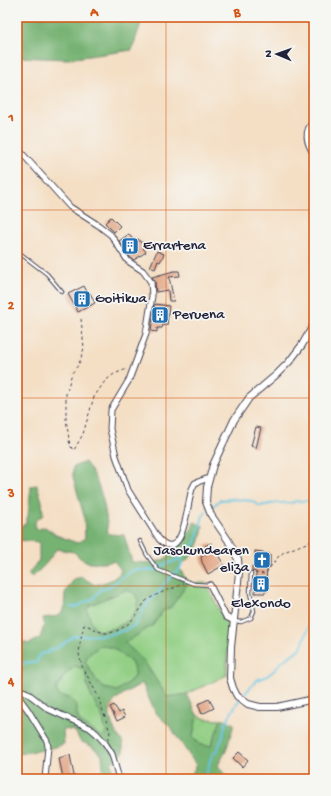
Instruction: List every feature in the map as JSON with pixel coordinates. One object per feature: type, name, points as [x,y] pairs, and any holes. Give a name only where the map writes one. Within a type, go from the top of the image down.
[{"type":"street","points":[[314,122],[309,129],[307,138],[308,144],[314,153]]},
{"type":"street","points":[[17,145],[19,150],[30,163],[70,207],[98,225],[111,236],[128,261],[147,275],[151,282],[152,296],[145,338],[129,380],[111,410],[110,429],[116,456],[128,490],[159,539],[164,544],[169,546],[179,541],[192,489],[195,483],[209,478]]},
{"type":"street","points":[[314,324],[302,345],[289,362],[249,398],[234,420],[224,440],[209,478],[206,502],[211,515],[228,540],[238,559],[239,573],[231,647],[230,678],[237,696],[248,704],[260,707],[277,707],[314,699]]},
{"type":"street","points":[[210,585],[226,617],[234,621]]},
{"type":"street","points":[[17,689],[26,692],[48,708],[90,728],[105,743],[112,754],[119,779]]},
{"type":"street","points":[[17,695],[28,710],[48,747],[44,779]]},
{"type":"lane","points":[[17,251],[47,274],[62,292]]},
{"type":"lane","points":[[140,541],[158,570],[194,584],[203,583],[210,585]]},
{"type":"lane","points":[[234,621],[241,622],[251,618],[254,611],[250,593],[252,573]]},
{"type":"path","points":[[81,319],[84,348],[79,364],[72,373],[66,394],[66,419],[70,446],[74,450],[83,434],[94,397],[105,381],[124,370],[134,368]]},
{"type":"path","points":[[252,573],[265,574],[278,557],[284,552],[314,540]]},
{"type":"path","points":[[105,743],[109,739],[110,732],[98,696],[82,666],[79,654],[84,625],[87,625],[100,632],[108,633],[127,626],[135,617],[144,602],[188,582]]},
{"type":"green space","points":[[17,17],[143,17],[132,50],[67,59],[17,57]]},
{"type":"green space","points":[[85,462],[95,478],[102,496],[108,534],[124,535],[132,562],[151,562],[164,559],[174,550],[183,534],[188,533],[191,530],[194,522],[203,526],[196,550],[179,567],[188,583],[171,607],[163,611],[153,625],[125,643],[144,661],[167,697],[187,694],[197,715],[193,737],[200,745],[211,746],[221,720],[225,719],[234,724],[226,751],[218,765],[229,779],[190,779],[196,765],[171,728],[155,712],[142,683],[120,696],[111,706],[111,721],[115,731],[122,740],[123,745],[123,753],[111,763],[116,779],[104,779],[102,755],[91,746],[80,741],[75,731],[63,729],[64,744],[49,749],[17,754],[17,640],[29,644],[40,638],[44,626],[43,618],[58,616],[64,610],[65,593],[74,579],[82,577],[95,585],[107,582],[114,578],[121,570],[114,561],[90,563],[80,558],[74,552],[56,549],[39,571],[31,577],[28,574],[39,560],[39,542],[17,540],[17,528],[25,524],[28,516],[31,486],[37,485],[42,501],[43,515],[35,521],[36,530],[45,527],[56,535],[77,543],[85,538],[84,516],[73,477],[73,467]],"holes":[[[126,590],[134,593],[138,600],[136,610],[133,615],[120,626],[108,630],[97,631],[91,622],[87,609],[90,605]],[[101,645],[113,648],[131,662],[136,674],[130,681],[117,691],[104,688],[97,681],[85,662],[88,655]],[[75,666],[85,670],[87,684],[92,698],[103,718],[106,733],[102,737],[80,722],[77,716],[77,706],[70,698],[59,696],[56,689],[65,675]]]},
{"type":"green space","points":[[188,583],[206,583],[229,627],[227,675],[187,694],[167,697],[144,661],[124,643],[153,625],[163,611],[171,607]]},
{"type":"green space","points":[[126,590],[134,593],[138,600],[136,610],[133,615],[120,626],[108,630],[97,631],[91,622],[87,609],[90,605]]},
{"type":"green space","points":[[101,645],[113,648],[131,662],[136,674],[130,681],[117,691],[104,688],[97,681],[85,662],[88,655]]},
{"type":"green space","points":[[75,666],[85,670],[87,685],[103,718],[106,733],[102,737],[80,722],[70,698],[59,697],[56,689],[65,675]]},
{"type":"green space","points":[[197,715],[206,719],[221,720],[211,746],[201,745],[193,737]]},
{"type":"building","points":[[111,217],[120,226],[114,232],[105,223]]},
{"type":"building","name":"Errartena","points":[[129,234],[134,242],[138,239],[146,246],[143,248],[146,252],[134,260],[119,241]]},
{"type":"building","points":[[157,251],[164,254],[160,262],[158,261],[155,269],[150,267]]},
{"type":"building","points":[[179,271],[180,276],[169,277],[174,301],[169,301],[168,290],[156,292],[155,281],[152,277]]},
{"type":"building","name":"Goitikua","points":[[84,286],[88,294],[90,293],[95,303],[78,312],[68,294]]},
{"type":"building","name":"Peruena","points":[[155,304],[169,306],[167,325],[163,325],[162,328],[157,328],[157,332],[151,331]]},
{"type":"building","points":[[256,427],[261,428],[256,448],[251,446]]},
{"type":"building","points":[[211,543],[224,565],[208,574],[201,557],[210,552],[205,546]]},
{"type":"building","points":[[255,551],[270,554],[270,567],[267,568],[265,593],[255,593],[256,572],[252,571],[252,566],[255,566]]},
{"type":"building","points":[[209,699],[214,708],[202,714],[198,704]]},
{"type":"building","points":[[114,705],[119,713],[122,711],[125,717],[117,721],[110,707]]},
{"type":"building","points":[[239,752],[248,760],[242,767],[233,758]]},
{"type":"building","points":[[70,755],[74,776],[63,778],[59,758]]},
{"type":"waterway","points":[[211,508],[220,500],[233,499],[252,501],[260,506],[297,501],[314,501]]},
{"type":"waterway","points":[[17,667],[27,662],[36,663],[40,654],[47,653],[52,649],[57,648],[74,636],[108,635],[125,630],[135,625],[148,602],[180,568],[182,564],[181,559],[186,551],[195,543],[203,516],[206,512]]},
{"type":"waterway","points":[[70,607],[76,607],[93,599],[100,590],[109,587],[133,570],[155,570],[177,560],[182,556]]},
{"type":"waterway","points":[[201,779],[206,774],[212,755],[217,750],[222,739],[225,726],[239,700],[257,680],[267,676],[276,669],[280,663],[301,648],[311,620],[314,617]]},
{"type":"place","name":"Errartena","points":[[130,246]]},
{"type":"place","name":"Goitikua","points":[[82,299]]},
{"type":"place","name":"Peruena","points":[[160,315]]},
{"type":"place","name":"Jasokundearen eliza","points":[[262,560]]},
{"type":"place","name":"Elexondo","points":[[261,584]]}]
